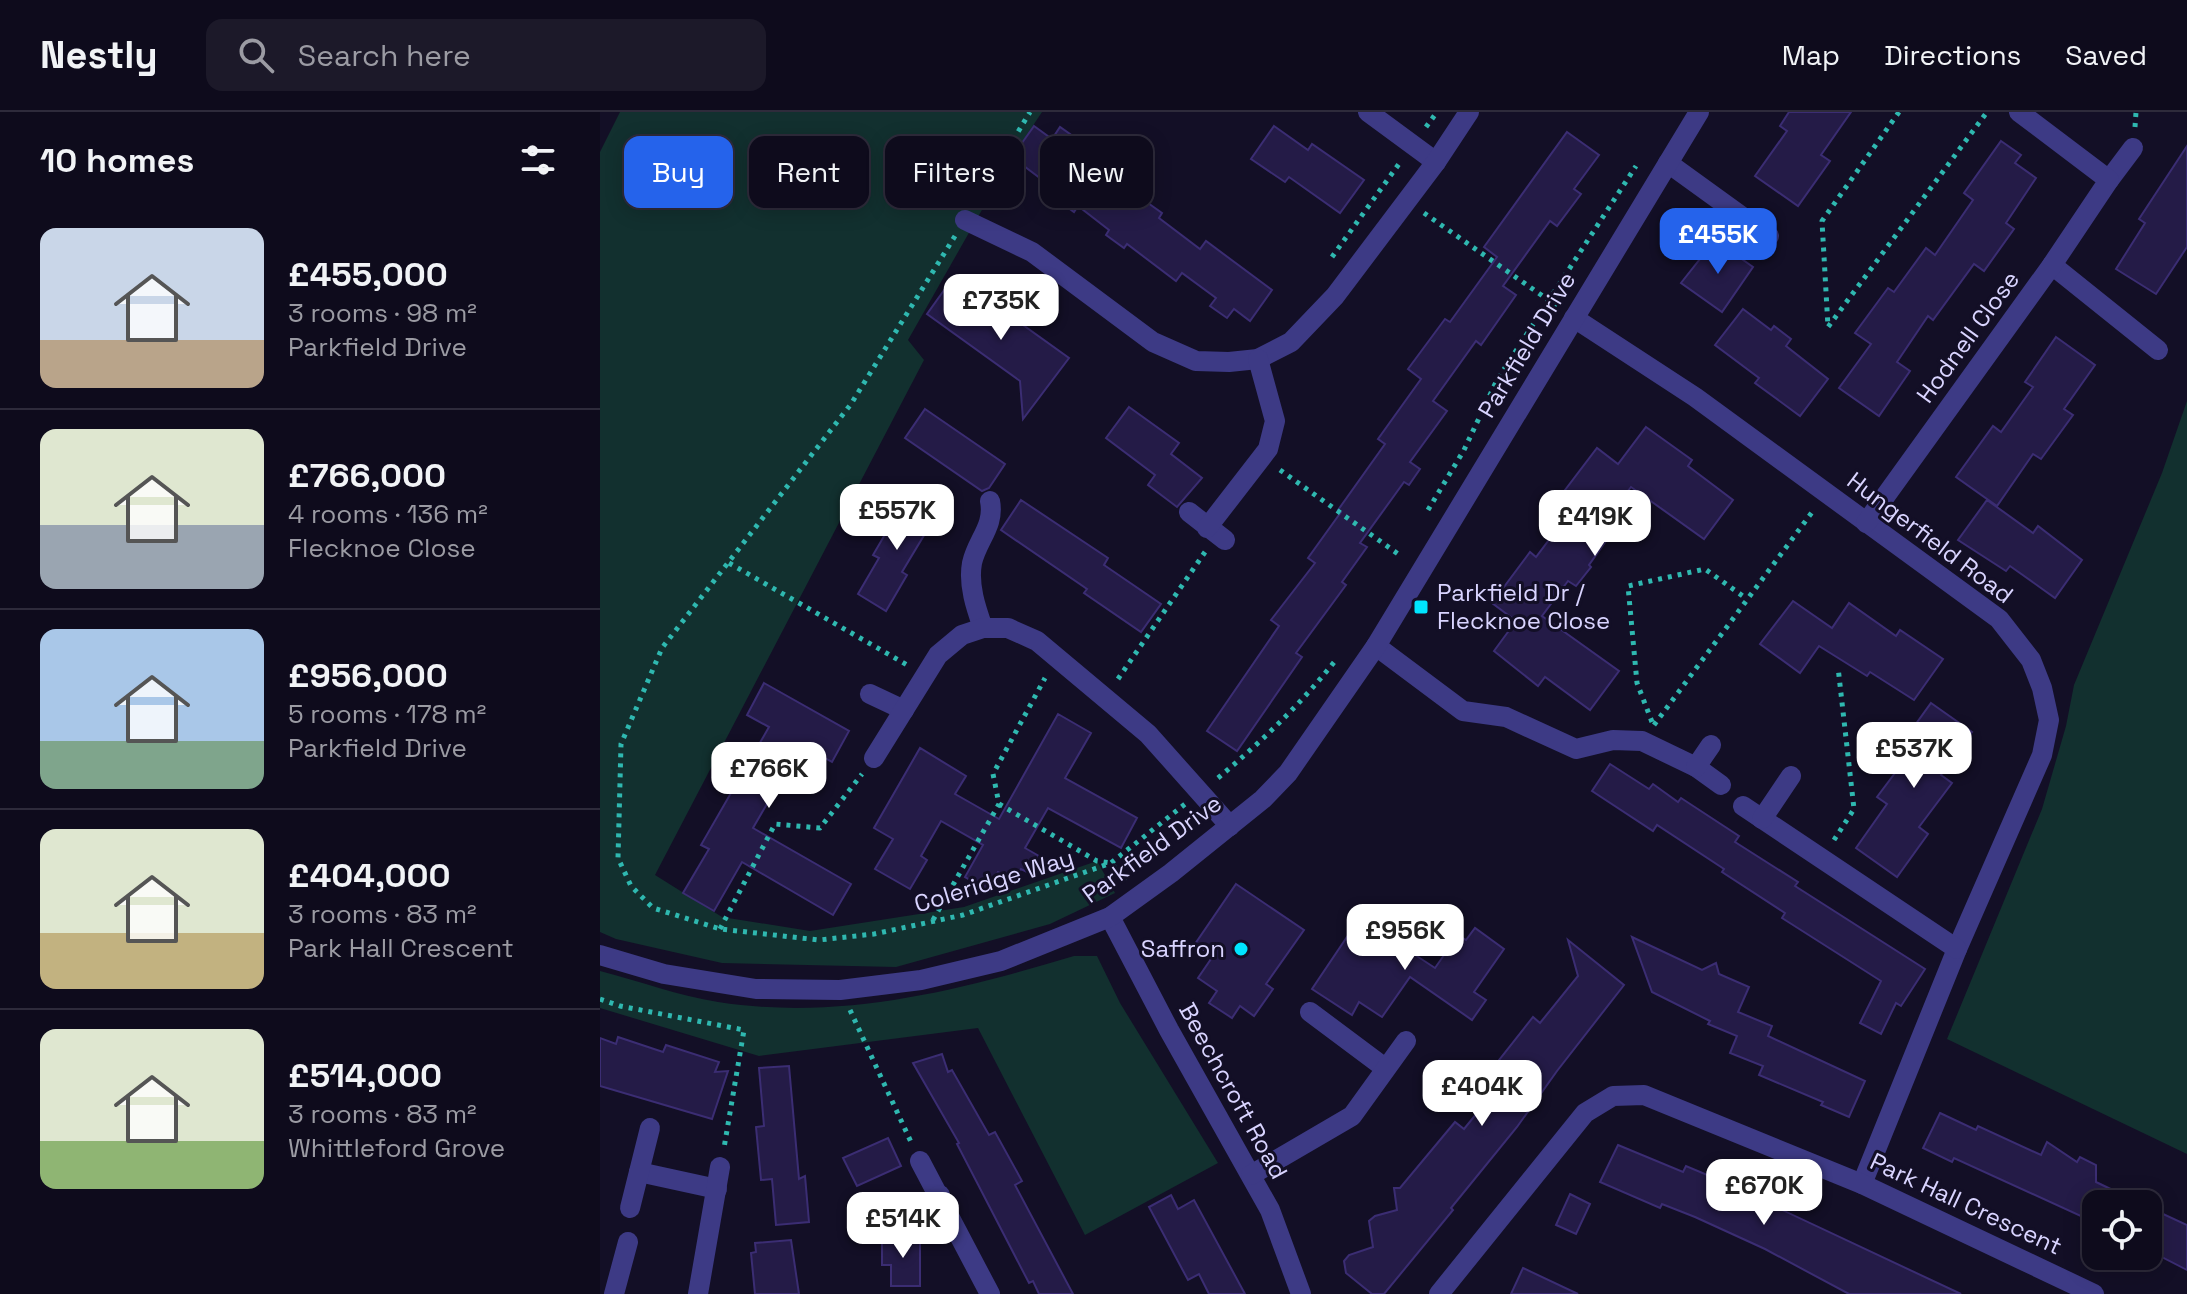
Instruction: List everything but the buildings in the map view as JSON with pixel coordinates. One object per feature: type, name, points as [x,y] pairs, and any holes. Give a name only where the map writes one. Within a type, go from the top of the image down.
[{"type":"street","points":[[1368,112],[1436,162]]},
{"type":"street","points":[[965,220],[1032,252],[1153,342],[1196,361],[1258,359],[1291,342],[1335,296],[1436,162],[1469,112]]},
{"type":"street","name":"Parkfield Drive","points":[[600,955],[664,974],[756,989],[840,990],[921,980],[1001,961],[1110,917],[1138,898],[1263,799],[1288,773],[1376,646],[1699,112]]},
{"type":"street","points":[[2019,112],[2109,180]]},
{"type":"street","name":"Hodnell Close","points":[[1866,523],[2133,148]]},
{"type":"street","points":[[1668,163],[1769,236]]},
{"type":"street","points":[[2052,265],[2158,350]]},
{"type":"street","name":"Hungerfield Road","points":[[1574,318],[1695,397],[1999,619],[2031,660],[2042,688],[2049,720],[2042,755],[1957,949],[1862,1184]]},
{"type":"street","points":[[1189,512],[1217,534],[1263,457],[1275,421],[1258,359]]},
{"type":"street","points":[[983,628],[973,600],[972,563],[991,522],[990,501]]},
{"type":"street","points":[[874,758],[938,655],[962,635],[983,628],[1008,628],[1037,641],[1148,734],[1230,826]]},
{"type":"street","points":[[1376,646],[1463,711],[1506,717],[1576,749],[1648,733],[1721,785]]},
{"type":"street","points":[[870,694],[904,710]]},
{"type":"street","points":[[1696,767],[1711,745]]},
{"type":"street","points":[[1762,819],[1791,776]]},
{"type":"street","points":[[1743,806],[1957,949]]},
{"type":"street","name":"Beechcroft Road","points":[[1110,917],[1270,1210],[1301,1294]]},
{"type":"street","points":[[1310,1012],[1385,1068]]},
{"type":"street","points":[[1251,1175],[1352,1116],[1406,1041]]},
{"type":"street","name":"Park Hall Crescent","points":[[1439,1294],[1585,1113],[1613,1096],[1644,1095],[1862,1184],[2094,1294]]},
{"type":"street","points":[[630,1208],[650,1128]]},
{"type":"street","points":[[920,1161],[990,1294]]},
{"type":"street","points":[[698,1294],[720,1167]]},
{"type":"street","points":[[639,1172],[717,1189]]},
{"type":"street","points":[[900,1217],[940,1195]]},
{"type":"street","points":[[614,1294],[628,1242]]},
{"type":"path","name":"Coleridge Way","points":[[1030,112],[851,404],[662,648],[621,744],[618,858],[631,886],[653,908],[720,929],[819,940],[874,934],[963,915],[1111,863],[1263,741],[1341,653]]},
{"type":"path","points":[[1331,259],[1437,112]]},
{"type":"path","points":[[1899,112],[1822,221],[1828,327],[1987,112]]},
{"type":"path","points":[[1424,516],[1464,450],[1497,380],[1639,162]]},
{"type":"path","points":[[1407,201],[1574,318]]},
{"type":"path","points":[[1263,457],[1401,556]]},
{"type":"path","points":[[1648,733],[1826,493]]},
{"type":"path","points":[[1105,698],[1217,534]]},
{"type":"path","points":[[1394,568],[1409,543]]},
{"type":"path","points":[[729,563],[926,675]]},
{"type":"path","points":[[1648,733],[1637,683],[1628,586],[1705,569],[1747,599]]},
{"type":"path","points":[[932,921],[999,804],[993,774],[1056,657]]},
{"type":"path","points":[[1822,859],[1854,809],[1838,667]]},
{"type":"path","points":[[720,929],[775,824],[820,828],[874,758]]},
{"type":"path","points":[[999,804],[1097,861],[1111,863],[1138,898]]},
{"type":"path","points":[[840,990],[920,1161]]},
{"type":"path","points":[[600,999],[620,1006],[744,1030],[720,1167]]},
{"type":"green space","points":[[620,112],[1042,112],[1024,139],[1024,136],[885,136],[885,208],[983,208],[908,340],[924,360],[655,875],[722,917],[810,931],[964,907],[1097,861],[1115,893],[1050,924],[896,967],[722,963],[616,939],[600,932],[600,152]]},
{"type":"green space","points":[[2187,401],[2187,1154],[1947,1039],[2042,809],[2066,726],[2074,685],[2162,473]]},
{"type":"green space","points":[[1074,956],[1097,956],[1120,1003],[1218,1163],[1085,1235],[978,1028],[759,1056],[600,1008],[600,971],[718,1002],[809,1008],[854,1005],[943,991]]},
{"type":"place","name":"Parkfield Dr / Flecknoe Close","points":[[1421,607]]},
{"type":"place","name":"Saffron","points":[[1241,949]]}]
